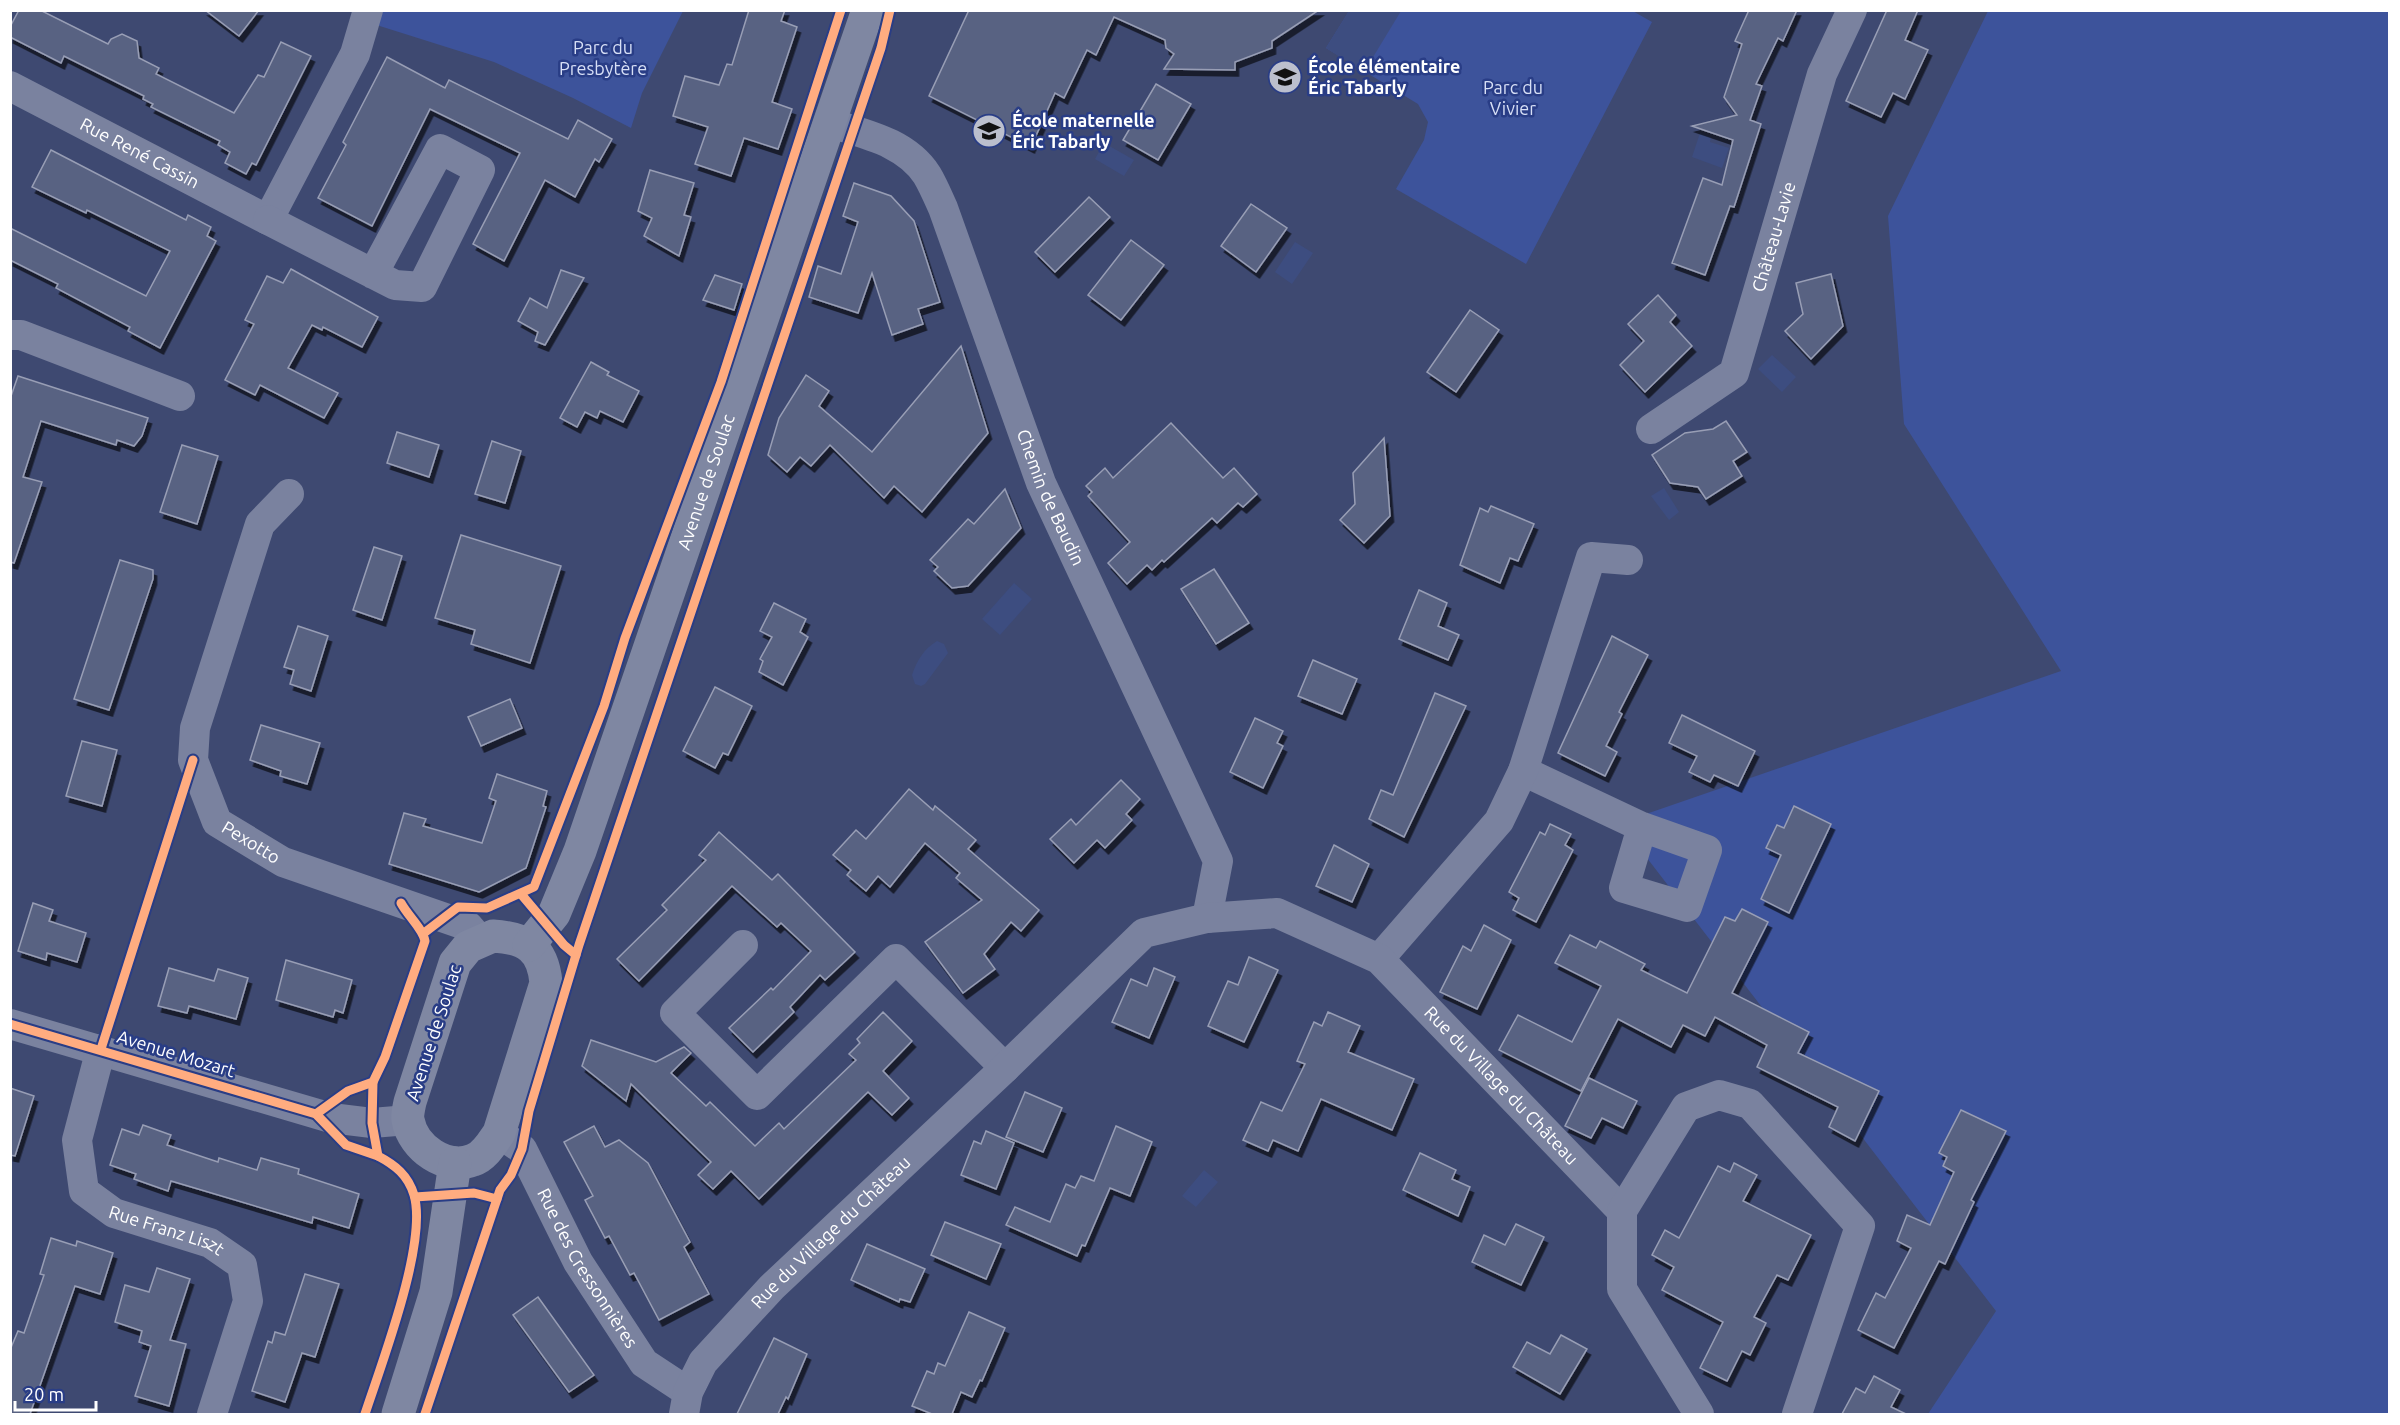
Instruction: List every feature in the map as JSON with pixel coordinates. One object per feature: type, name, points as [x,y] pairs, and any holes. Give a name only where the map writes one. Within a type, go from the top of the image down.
[{"type":"main road","name":"Avenue de Soulac","points":[[530,945],[554,914],[580,851],[867,10]]},
{"type":"main road","points":[[398,1414],[436,1292],[454,1163],[474,1160],[488,1149],[499,1133],[546,983],[541,958],[530,945],[509,937],[493,936],[480,940]]},
{"type":"main road","name":"Avenue de Soulac","points":[[454,1163],[430,1155],[416,1137],[408,1120],[410,1101],[455,963],[468,947],[480,940]]},
{"type":"street","points":[[268,220],[355,54],[368,10]]},
{"type":"street","name":"Château-Lavie","points":[[1651,429],[1734,373],[1822,74],[1852,10]]},
{"type":"street","name":"Rue René Cassin","points":[[10,86],[373,274]]},
{"type":"street","name":"Chemin de Baudin","points":[[830,123],[867,133],[905,153],[926,173],[943,208],[1041,483],[1218,861],[1206,918]]},
{"type":"street","points":[[10,335],[21,335],[180,396]]},
{"type":"street","name":"Pexotto","points":[[289,494],[260,524],[195,728],[193,760],[217,822],[283,862],[468,926],[480,940]]},
{"type":"street","points":[[1379,959],[1499,821],[1523,771],[1591,557],[1628,560]]},
{"type":"street","points":[[1523,771],[1642,828]]},
{"type":"street","name":"Rue du Village du Château","points":[[686,1403],[703,1362],[771,1287],[1005,1068],[1144,933],[1206,918],[1277,913],[1379,959],[1622,1211]]},
{"type":"street","points":[[743,945],[675,1013],[757,1095],[896,959],[1005,1068]]},
{"type":"street","name":"Avenue Mozart","points":[[10,1024],[331,1118],[372,1123],[408,1120]]},
{"type":"street","name":"Rue Franz Liszt","points":[[101,1049],[77,1140],[84,1191],[114,1213],[210,1243],[242,1265],[248,1301],[212,1414]]},
{"type":"street","points":[[1699,1414],[1622,1289],[1622,1211],[1686,1107],[1719,1095],[1750,1104],[1860,1226],[1797,1414]]},
{"type":"street","name":"Rue des Cressonnières","points":[[499,1133],[522,1149],[578,1262],[644,1363],[686,1403]]},
{"type":"green space","name":"Parc du Presbytère","points":[[373,10],[683,11],[642,93],[631,128],[573,98],[494,62],[367,22]]},
{"type":"green space","name":"Parc du Vivier","points":[[1631,10],[1652,22],[1526,264],[1396,189],[1424,140],[1428,122],[1418,104],[1326,48],[1349,11]]},
{"type":"green space","points":[[1988,11],[2389,11],[2389,1414],[1928,1414],[1996,1311],[1620,823],[2061,671],[1904,424],[1888,216]]},
{"type":"shaded area","points":[[1349,11],[1401,11],[1364,72],[1326,48]]},
{"type":"shaded area","points":[[1700,133],[1711,137],[1710,142],[1729,148],[1722,168],[1692,157]]},
{"type":"shaded area","points":[[1104,143],[1134,160],[1124,176],[1095,159]]},
{"type":"shaded area","points":[[1295,242],[1313,253],[1292,284],[1275,272]]},
{"type":"shaded area","points":[[1772,355],[1796,377],[1782,392],[1758,369]]},
{"type":"shaded area","points":[[1664,488],[1679,512],[1669,520],[1651,496]]},
{"type":"shaded area","points":[[1014,583],[1032,599],[1000,635],[982,619]]},
{"type":"shaded area","points":[[937,641],[944,644],[948,653],[925,684],[921,686],[915,684],[912,675],[916,664],[925,651]]},
{"type":"shaded area","points":[[1204,1170],[1218,1182],[1196,1207],[1182,1196]]},
{"type":"building","points":[[19,10],[40,10],[108,44],[111,39],[122,34],[137,41],[139,58],[159,68],[156,74],[234,113],[258,75],[264,77],[281,42],[311,56],[256,165],[252,163],[246,174],[225,163],[230,152],[218,145],[220,141],[151,107],[153,104],[143,99],[144,96],[64,56],[61,63],[10,37],[10,27]]},
{"type":"building","points":[[205,10],[259,10],[239,36]]},
{"type":"building","points":[[749,10],[785,10],[781,21],[797,27],[772,102],[792,109],[778,149],[744,138],[731,176],[695,164],[708,127],[673,116],[685,76],[719,85],[727,64],[732,65]]},
{"type":"building","points":[[969,10],[1319,10],[1272,41],[1272,48],[1235,62],[1235,70],[1164,69],[1174,54],[1166,48],[1165,40],[1114,17],[1096,55],[1087,50],[1064,98],[1055,93],[1031,147],[929,96]]},
{"type":"building","points":[[1749,10],[1797,10],[1783,41],[1778,38],[1756,84],[1762,86],[1750,120],[1761,124],[1734,207],[1730,206],[1705,275],[1672,263],[1703,178],[1722,185],[1733,140],[1692,126],[1737,115],[1724,97],[1742,44],[1735,41]]},
{"type":"building","points":[[1887,10],[1918,10],[1905,40],[1928,50],[1905,99],[1893,93],[1881,117],[1846,101]]},
{"type":"building","points":[[387,57],[445,88],[449,80],[568,139],[578,120],[612,139],[599,162],[595,159],[575,197],[545,180],[504,261],[473,244],[520,153],[430,109],[372,226],[318,198],[346,145],[343,142]]},
{"type":"building","points":[[1156,84],[1191,104],[1158,160],[1123,140]]},
{"type":"building","points":[[51,150],[186,220],[188,215],[211,227],[207,236],[216,241],[160,348],[128,331],[130,327],[56,288],[58,284],[10,260],[10,228],[146,296],[170,251],[87,210],[86,213],[32,187]]},
{"type":"building","points":[[650,170],[694,183],[684,215],[691,217],[679,256],[644,236],[652,218],[638,211]]},
{"type":"building","points":[[854,183],[891,196],[914,221],[940,302],[918,309],[923,324],[892,335],[872,273],[858,313],[809,297],[818,266],[841,274],[858,222],[843,216]]},
{"type":"building","points":[[1089,197],[1110,217],[1055,272],[1035,252]]},
{"type":"building","points":[[1251,204],[1287,228],[1256,272],[1221,246]]},
{"type":"building","points":[[1131,240],[1164,265],[1121,320],[1088,295]]},
{"type":"building","points":[[291,269],[378,317],[362,347],[323,327],[322,330],[312,325],[288,368],[338,393],[324,418],[260,385],[255,395],[225,380],[254,324],[245,320],[267,276],[283,283]]},
{"type":"building","points":[[561,270],[584,278],[545,345],[535,341],[538,332],[518,321],[530,298],[547,308]]},
{"type":"building","points":[[1831,274],[1843,326],[1811,359],[1785,331],[1803,314],[1796,283]]},
{"type":"building","points":[[715,275],[742,284],[734,310],[703,300]]},
{"type":"building","points":[[1658,295],[1676,315],[1670,322],[1692,346],[1645,392],[1620,365],[1644,341],[1628,324]]},
{"type":"building","points":[[1470,310],[1499,330],[1456,392],[1427,372]]},
{"type":"building","points":[[961,346],[988,433],[922,512],[894,486],[884,498],[830,445],[811,466],[800,457],[787,472],[768,455],[779,418],[806,375],[829,391],[819,406],[872,452]]},
{"type":"building","points":[[591,362],[609,372],[607,375],[639,391],[623,422],[600,411],[597,418],[585,412],[577,427],[560,418]]},
{"type":"building","points":[[18,376],[148,418],[142,436],[134,446],[117,440],[116,445],[41,421],[23,477],[42,482],[14,563],[10,562],[10,399]]},
{"type":"building","points":[[1726,421],[1747,452],[1733,461],[1742,476],[1706,499],[1698,487],[1670,483],[1652,455],[1685,433],[1713,429]]},
{"type":"building","points":[[1171,423],[1223,478],[1234,468],[1257,494],[1243,507],[1238,503],[1217,523],[1212,518],[1164,562],[1162,560],[1152,570],[1147,565],[1127,584],[1108,563],[1130,542],[1088,496],[1092,492],[1086,486],[1105,468],[1113,478]]},
{"type":"building","points":[[397,432],[439,445],[429,477],[387,463]]},
{"type":"building","points":[[1384,438],[1390,516],[1364,543],[1340,520],[1355,504],[1353,473]]},
{"type":"building","points":[[492,441],[521,451],[505,503],[475,494]]},
{"type":"building","points":[[182,445],[218,456],[197,524],[160,512]]},
{"type":"building","points":[[1005,489],[1021,528],[968,586],[952,588],[934,571],[938,567],[930,560],[968,519],[974,524]]},
{"type":"building","points":[[1491,506],[1534,524],[1518,561],[1510,558],[1500,583],[1460,565],[1480,508],[1488,512]]},
{"type":"building","points":[[461,535],[561,566],[530,663],[471,644],[475,630],[435,618]]},
{"type":"building","points":[[374,547],[402,556],[382,620],[353,610]]},
{"type":"building","points":[[120,560],[153,570],[153,579],[109,710],[74,699]]},
{"type":"building","points":[[1214,569],[1249,623],[1216,644],[1181,589]]},
{"type":"building","points":[[1419,590],[1447,603],[1438,626],[1459,635],[1448,660],[1399,639]]},
{"type":"building","points":[[774,603],[806,619],[800,632],[808,637],[783,685],[759,672],[763,661],[760,659],[772,637],[760,631]]},
{"type":"building","points":[[298,626],[328,636],[311,691],[290,684],[294,670],[284,667]]},
{"type":"building","points":[[1612,636],[1648,655],[1619,712],[1622,714],[1606,746],[1617,752],[1605,776],[1558,753]]},
{"type":"building","points":[[1313,660],[1357,679],[1342,714],[1298,696]]},
{"type":"building","points":[[715,687],[752,706],[728,755],[723,753],[715,768],[683,751]]},
{"type":"building","points":[[1435,693],[1466,706],[1404,837],[1369,819],[1381,790],[1393,795]]},
{"type":"building","points":[[510,699],[522,728],[481,746],[468,717]]},
{"type":"building","points":[[1682,715],[1755,751],[1738,786],[1714,775],[1710,782],[1689,772],[1697,756],[1669,743]]},
{"type":"building","points":[[1255,718],[1283,731],[1277,743],[1283,746],[1263,788],[1230,772]]},
{"type":"building","points":[[261,725],[320,743],[307,784],[280,776],[281,771],[250,760]]},
{"type":"building","points":[[82,741],[117,750],[102,806],[66,796]]},
{"type":"building","points":[[497,774],[547,791],[543,806],[546,807],[526,868],[479,892],[389,864],[404,813],[426,819],[423,826],[482,843],[496,801],[489,798]]},
{"type":"building","points":[[1121,780],[1140,799],[1126,814],[1132,820],[1105,848],[1097,840],[1074,863],[1050,839],[1071,819],[1076,825]]},
{"type":"building","points":[[909,789],[933,810],[935,806],[976,840],[968,849],[1039,910],[1021,931],[1011,922],[984,954],[995,969],[963,993],[925,942],[982,900],[956,878],[960,873],[925,843],[890,887],[878,876],[866,891],[847,875],[851,870],[833,855],[856,830],[866,839]]},
{"type":"building","points":[[1794,806],[1831,824],[1789,913],[1761,899],[1781,855],[1766,848],[1777,825],[1784,828]]},
{"type":"building","points":[[1550,824],[1571,834],[1565,845],[1573,850],[1536,922],[1513,910],[1519,898],[1509,892],[1540,832],[1545,835]]},
{"type":"building","points":[[719,832],[772,880],[778,874],[855,952],[825,980],[820,975],[790,1007],[794,1012],[753,1052],[729,1028],[771,988],[773,990],[811,951],[781,923],[777,927],[732,886],[639,981],[617,959],[667,910],[662,905],[706,860],[699,855]]},
{"type":"building","points":[[1334,845],[1369,864],[1352,902],[1316,886]]},
{"type":"building","points":[[33,903],[53,910],[49,921],[86,933],[77,962],[47,953],[46,960],[18,951]]},
{"type":"building","points":[[1742,909],[1768,922],[1732,993],[1809,1032],[1798,1053],[1879,1091],[1855,1141],[1829,1127],[1838,1107],[1757,1067],[1767,1045],[1715,1017],[1705,1036],[1683,1025],[1671,1047],[1618,1019],[1581,1091],[1499,1050],[1518,1015],[1572,1042],[1601,986],[1555,963],[1570,935],[1596,948],[1600,941],[1645,964],[1641,970],[1687,993],[1725,917],[1735,921]]},
{"type":"building","points":[[1484,925],[1511,940],[1477,1009],[1440,992],[1463,946],[1471,951]]},
{"type":"building","points":[[1249,957],[1278,970],[1244,1042],[1208,1026],[1228,981],[1238,985]]},
{"type":"building","points":[[286,960],[352,980],[343,1013],[335,1010],[333,1017],[276,1000]]},
{"type":"building","points":[[169,968],[214,981],[218,969],[248,978],[236,1019],[189,1006],[187,1013],[158,1006]]},
{"type":"building","points":[[1154,968],[1175,977],[1149,1038],[1112,1022],[1131,979],[1147,986]]},
{"type":"building","points":[[883,1012],[912,1041],[883,1071],[909,1098],[892,1115],[868,1092],[759,1199],[731,1171],[713,1189],[698,1175],[711,1162],[631,1084],[626,1101],[582,1066],[591,1040],[656,1062],[684,1047],[691,1053],[671,1073],[706,1106],[710,1102],[755,1146],[779,1123],[784,1129],[856,1060],[849,1054],[860,1043],[857,1039]]},
{"type":"building","points":[[1328,1012],[1360,1026],[1348,1052],[1414,1079],[1392,1130],[1321,1099],[1298,1151],[1273,1140],[1268,1151],[1243,1140],[1261,1102],[1282,1111],[1305,1064],[1297,1061],[1314,1022],[1322,1026]]},
{"type":"building","points":[[1589,1078],[1637,1101],[1623,1128],[1602,1118],[1591,1138],[1565,1126]]},
{"type":"building","points":[[10,1088],[34,1096],[15,1156],[10,1155]]},
{"type":"building","points":[[1025,1092],[1062,1108],[1043,1152],[1006,1137]]},
{"type":"building","points":[[1961,1110],[2006,1131],[1971,1200],[1974,1202],[1945,1264],[1939,1261],[1894,1348],[1858,1330],[1876,1293],[1885,1298],[1911,1248],[1897,1241],[1907,1215],[1930,1225],[1954,1172],[1943,1166],[1947,1157],[1939,1153]]},
{"type":"building","points":[[143,1125],[171,1135],[167,1145],[218,1162],[219,1158],[257,1170],[261,1158],[299,1169],[298,1174],[359,1194],[349,1228],[313,1217],[312,1223],[171,1181],[168,1191],[134,1179],[136,1174],[110,1165],[122,1129],[139,1135]]},
{"type":"building","points":[[594,1126],[605,1147],[619,1140],[648,1163],[690,1242],[684,1247],[709,1294],[659,1320],[634,1273],[630,1275],[609,1236],[605,1238],[585,1200],[593,1196],[564,1142]]},
{"type":"building","points":[[1116,1126],[1152,1142],[1130,1196],[1110,1188],[1085,1246],[1082,1245],[1077,1256],[1006,1225],[1015,1207],[1050,1222],[1066,1184],[1075,1188],[1081,1176],[1094,1181]]},
{"type":"building","points":[[986,1131],[1014,1143],[996,1189],[961,1175],[974,1141],[981,1144]]},
{"type":"building","points":[[1420,1153],[1456,1170],[1452,1179],[1470,1187],[1458,1216],[1403,1190]]},
{"type":"building","points":[[1734,1163],[1757,1175],[1743,1201],[1811,1235],[1788,1280],[1777,1275],[1754,1317],[1766,1323],[1750,1355],[1742,1351],[1727,1381],[1700,1368],[1723,1322],[1662,1290],[1674,1267],[1652,1255],[1665,1230],[1679,1238],[1718,1166],[1730,1172]]},
{"type":"building","points":[[945,1222],[1001,1244],[986,1279],[931,1255]]},
{"type":"building","points":[[1516,1224],[1544,1237],[1521,1285],[1472,1262],[1484,1235],[1505,1245]]},
{"type":"building","points":[[51,1238],[76,1246],[77,1241],[113,1253],[100,1294],[75,1286],[30,1414],[10,1414],[10,1350],[18,1331],[24,1333],[44,1275],[40,1274]]},
{"type":"building","points":[[867,1244],[925,1269],[910,1302],[900,1299],[899,1302],[851,1280]]},
{"type":"building","points":[[157,1268],[190,1279],[170,1340],[186,1344],[169,1406],[135,1396],[151,1346],[139,1342],[142,1331],[115,1322],[125,1285],[149,1292]]},
{"type":"building","points":[[305,1274],[339,1284],[315,1357],[302,1353],[285,1402],[252,1391],[268,1341],[272,1343],[275,1332],[285,1335]]},
{"type":"building","points":[[538,1297],[594,1375],[569,1392],[513,1315]]},
{"type":"building","points":[[969,1312],[1005,1328],[982,1381],[980,1380],[972,1397],[961,1392],[952,1414],[932,1414],[912,1406],[927,1371],[934,1374],[938,1363],[945,1366]]},
{"type":"building","points":[[1561,1335],[1587,1349],[1560,1394],[1513,1367],[1527,1342],[1550,1354]]},
{"type":"building","points":[[774,1338],[807,1354],[788,1399],[786,1397],[778,1414],[737,1414]]},
{"type":"building","points":[[1874,1376],[1900,1390],[1891,1407],[1906,1414],[1842,1414],[1856,1388],[1865,1393]]},
{"type":"cycle path","points":[[424,933],[458,907],[487,908],[534,887],[604,706],[625,638],[721,382],[841,10]]},
{"type":"cycle path","points":[[425,1414],[500,1190],[511,1175],[522,1149],[529,1111],[579,945],[881,48],[890,10]]},
{"type":"cycle path","points":[[101,1049],[193,760]]},
{"type":"cycle path","points":[[521,894],[564,945],[576,955]]},
{"type":"cycle path","points":[[316,1114],[348,1091],[373,1082],[385,1057],[425,941],[401,903]]},
{"type":"cycle path","points":[[10,1024],[316,1114],[346,1145],[378,1156]]},
{"type":"cycle path","points":[[365,1414],[401,1304],[409,1272],[417,1216],[414,1195],[408,1182],[395,1167],[378,1156],[372,1123],[373,1082]]},
{"type":"cycle path","points":[[415,1197],[474,1193],[497,1199]]},
{"type":"place","name":"École élémentaire Éric Tabarly","points":[[1285,77]]},
{"type":"place","name":"École maternelle Éric Tabarly","points":[[989,131]]}]
